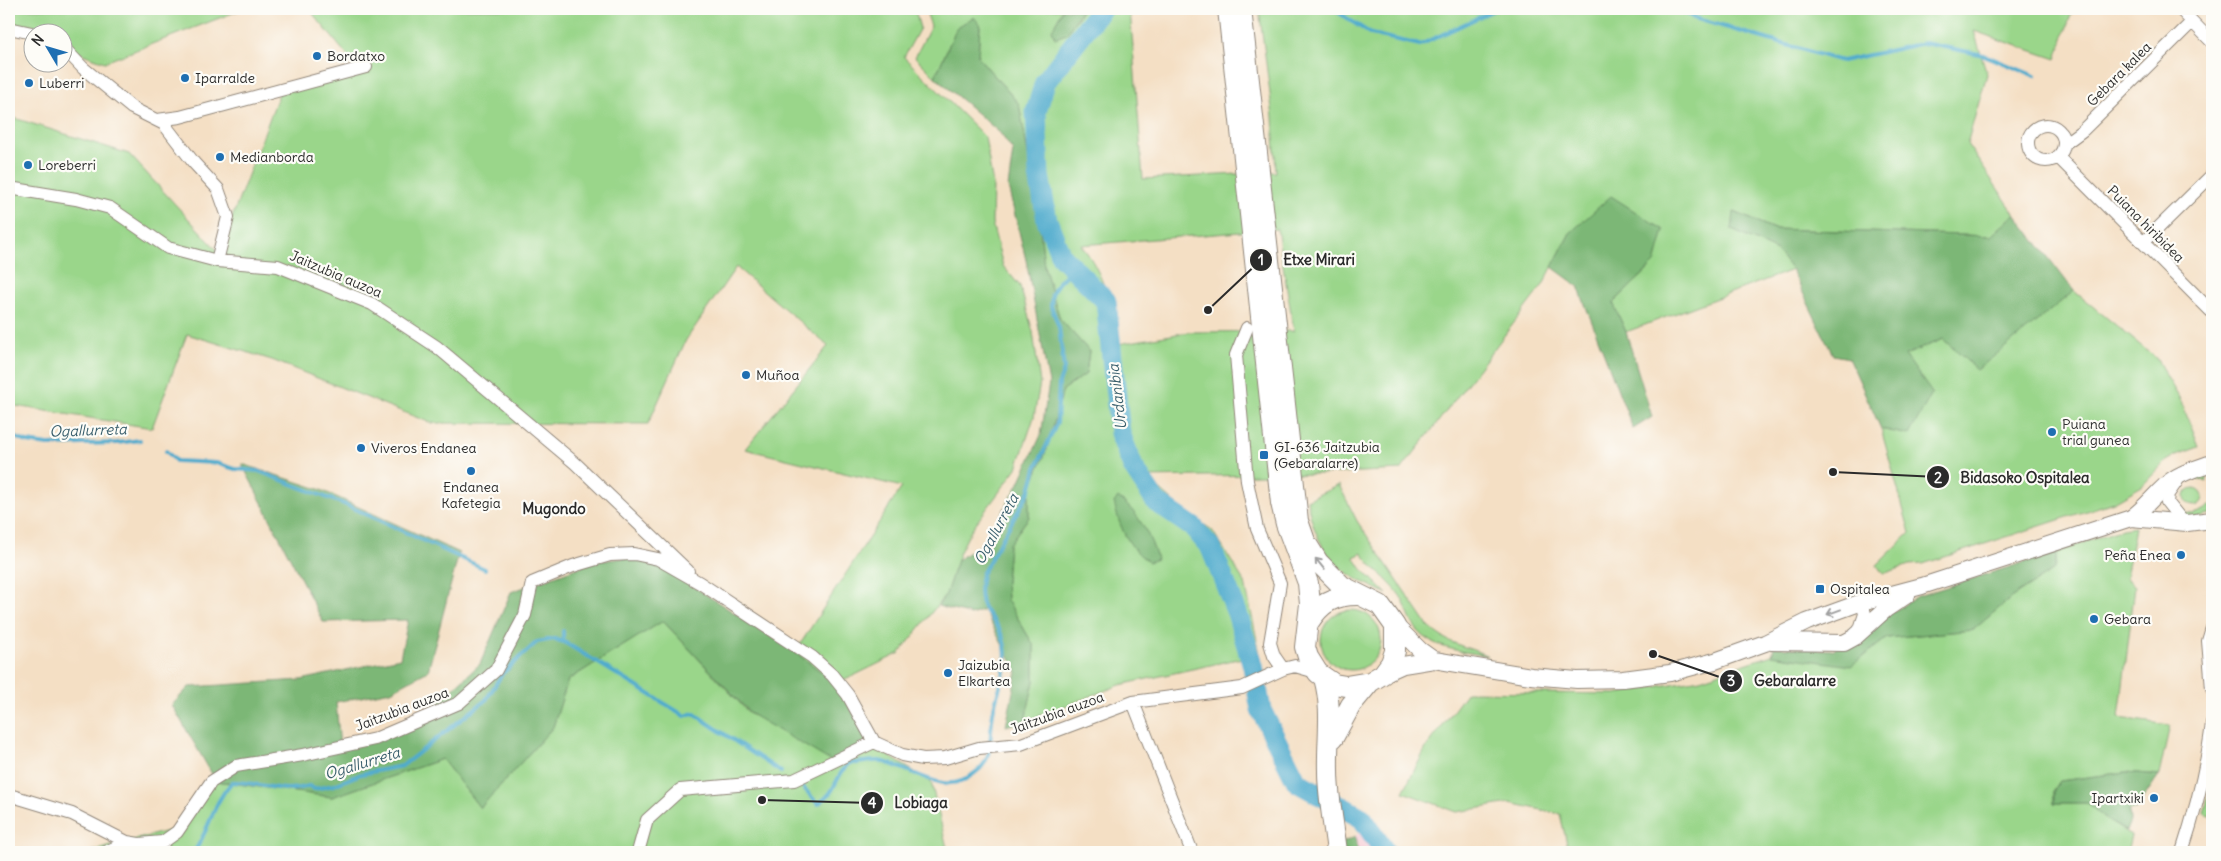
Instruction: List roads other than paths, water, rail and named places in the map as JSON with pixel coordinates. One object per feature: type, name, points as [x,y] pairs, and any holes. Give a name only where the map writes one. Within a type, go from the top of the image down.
[{"type":"main road","points":[[1222,9],[1240,105]]},
{"type":"main road","points":[[1228,9],[1240,105],[1281,503],[1286,524],[1308,583],[1309,622],[1305,647],[1308,657],[1321,675],[1329,697],[1330,747],[1328,780],[1337,852]]},
{"type":"main road","points":[[1241,9],[1297,514],[1305,541],[1318,562],[1342,586],[1357,595]]},
{"type":"main road","points":[[1309,622],[1317,609],[1328,600],[1342,595],[1357,595],[1370,598],[1380,605],[1394,624],[1397,639],[1391,663],[1342,719],[1330,747]]},
{"type":"main road","points":[[1321,675],[1346,686],[1376,678]]},
{"type":"street","points":[[2180,9],[2212,42]]},
{"type":"street","name":"Gebara kalea","points":[[2064,144],[2083,130],[2192,22]]},
{"type":"street","points":[[9,28],[22,31]]},
{"type":"street","points":[[72,56],[83,68],[132,108],[164,124],[194,163],[218,189],[228,218],[218,261]]},
{"type":"street","points":[[157,120],[180,117],[366,67]]},
{"type":"street","points":[[2039,126],[2051,126],[2061,133],[2064,144],[2058,157],[2046,161],[2035,157],[2028,147],[2030,135],[2039,126]]},
{"type":"street","name":"Puiana hiribidea","points":[[2058,157],[2212,312]]},
{"type":"street","points":[[2144,242],[2212,175]]},
{"type":"street","name":"Jaitzubia auzoa","points":[[9,188],[76,199],[110,208],[168,248],[218,261],[278,266],[372,304],[411,328],[437,347],[575,463],[700,583]]},
{"type":"street","points":[[1247,328],[1236,355],[1247,481],[1257,529],[1280,583],[1270,643],[1281,670]]},
{"type":"street","points":[[1376,678],[1403,665],[1434,660],[1532,676],[1577,680],[1623,679],[1670,673],[1715,661],[1765,643],[1807,622],[1862,602],[1922,586],[2131,518],[2149,504],[2168,483],[2186,472],[2212,463]]},
{"type":"street","points":[[2183,522],[2172,510],[2167,498],[2173,486],[2186,472]]},
{"type":"street","points":[[2131,518],[2183,522],[2212,520]]},
{"type":"street","name":"Jaitzubia auzoa","points":[[9,795],[72,814],[127,842],[139,844],[163,842],[177,832],[211,782],[236,766],[304,755],[375,739],[459,703],[496,670],[525,615],[532,583],[598,557],[622,553],[658,559],[700,583],[812,657],[832,675],[848,695],[874,742],[902,755],[923,759],[945,758],[966,752],[1001,747],[1030,740],[1133,702],[1242,688],[1281,670]]},
{"type":"street","points":[[1765,643],[1783,641],[1826,644],[1844,643],[1855,637],[1886,609],[1922,586]]},
{"type":"street","points":[[1855,637],[1864,621],[1862,602]]},
{"type":"street","points":[[1807,622],[1813,634],[1826,644]]},
{"type":"street","points":[[1394,624],[1420,650],[1434,660]]},
{"type":"street","points":[[2212,628],[2208,641],[2212,689]]},
{"type":"street","points":[[1281,670],[1298,659],[1305,647]]},
{"type":"street","points":[[1281,670],[1303,666],[1321,675]]},
{"type":"street","points":[[1133,702],[1192,852]]},
{"type":"street","points":[[2182,852],[2198,806],[2208,759],[2212,723]]},
{"type":"street","points":[[638,852],[647,820],[680,790],[794,780],[874,742]]},
{"type":"street","name":"Jaitzubia auzoa","points":[[106,852],[127,842]]},
{"type":"waterway","name":"Urdanibia","points":[[1101,9],[1045,82],[1036,112],[1039,175],[1047,220],[1061,256],[1106,301],[1120,433],[1133,467],[1156,502],[1194,528],[1211,548],[1237,613],[1253,666],[1261,710],[1297,782],[1362,818],[1385,852]]},
{"type":"waterway","points":[[1333,9],[1371,34],[1420,45],[1496,9]]},
{"type":"waterway","points":[[1679,9],[1694,18],[1842,61],[1924,43],[1984,55],[2035,76]]},
{"type":"waterway","name":"Ogallurreta","points":[[803,787],[818,804],[829,794],[840,774],[849,763],[879,761],[938,782],[950,783],[961,781],[972,775],[986,761],[990,747],[993,713],[1004,672],[1006,655],[1002,635],[988,614],[981,599],[982,574],[1030,490],[1036,468],[1057,423],[1059,383],[1064,369],[1059,327],[1051,306],[1052,294],[1058,283],[1073,268]]},
{"type":"waterway","name":"Ogallurreta","points":[[9,435],[27,442],[48,445],[117,443],[140,440]]},
{"type":"waterway","name":"Ogallurreta","points":[[166,451],[176,461],[216,463],[235,469],[258,471],[346,505],[485,569]]},
{"type":"waterway","name":"Ogallurreta","points":[[563,631],[563,642]]},
{"type":"waterway","name":"Ogallurreta","points":[[194,852],[215,808],[232,782],[289,789],[309,786],[314,789],[334,785],[361,774],[402,766],[486,700],[502,674],[537,642],[554,639],[564,642],[685,716],[693,713],[781,772]]},
{"type":"place","name":"Bordatxo","points":[[317,56]]},
{"type":"place","name":"Iparralde","points":[[185,78]]},
{"type":"place","name":"Luberri","points":[[29,83]]},
{"type":"place","name":"Medianborda","points":[[220,157]]},
{"type":"place","name":"Loreberri","points":[[28,165]]},
{"type":"place","name":"Etxe Mirari","points":[[1208,310]]},
{"type":"place","name":"Muñoa","points":[[746,375]]},
{"type":"place","name":"Puiana trial gunea","points":[[2052,432]]},
{"type":"place","name":"Viveros Endanea","points":[[361,448]]},
{"type":"place","name":"GI-636 Jaitzubia (Gebaralarre)","points":[[1264,455]]},
{"type":"place","name":"Endanea Kafetegia","points":[[471,471]]},
{"type":"place","name":"Bidasoko Ospitalea","points":[[1833,472]]},
{"type":"place","name":"Peña Enea","points":[[2181,555]]},
{"type":"place","name":"Ospitalea","points":[[1820,589]]},
{"type":"place","name":"Gebara","points":[[2094,619]]},
{"type":"place","name":"Gebaralarre","points":[[1653,654]]},
{"type":"place","name":"Jaizubia Elkartea","points":[[948,673]]},
{"type":"place","name":"Ipartxiki","points":[[2154,798]]},
{"type":"place","name":"Lobiaga","points":[[762,800]]},
{"type":"district","name":"Mugondo","points":[[554,508]]}]
